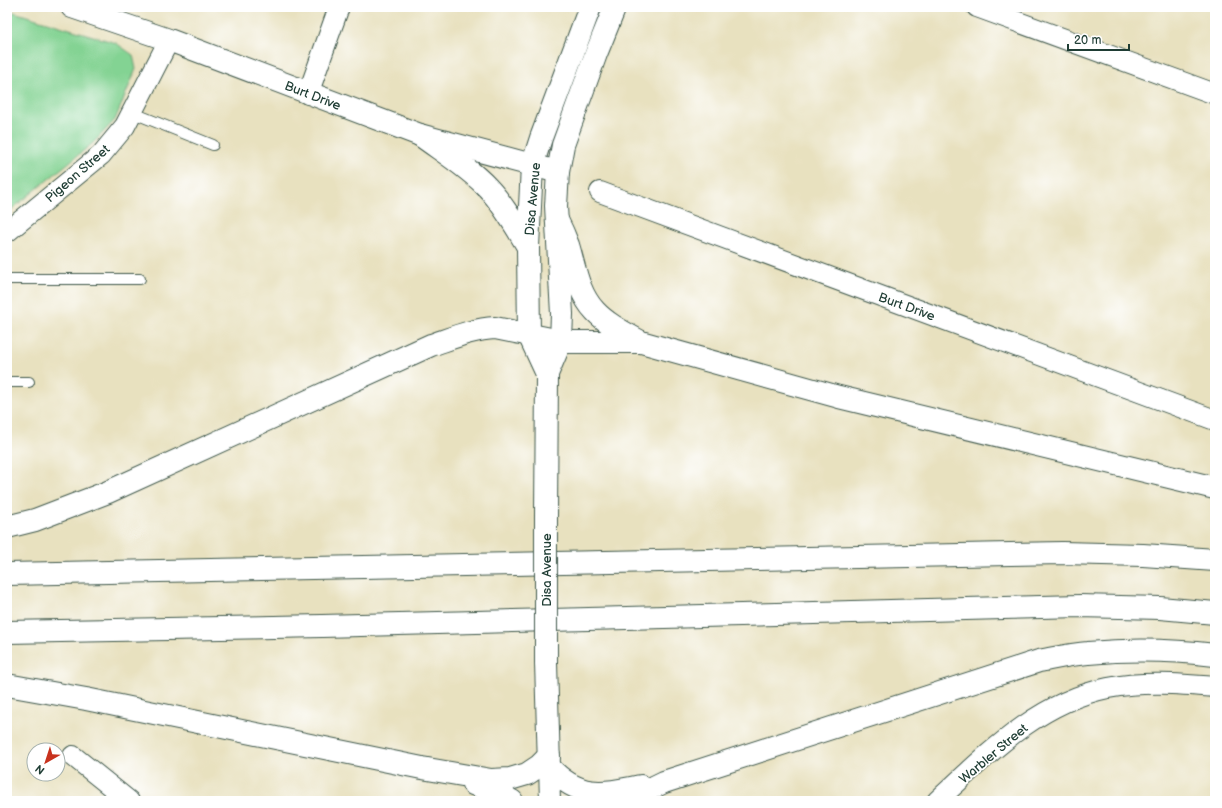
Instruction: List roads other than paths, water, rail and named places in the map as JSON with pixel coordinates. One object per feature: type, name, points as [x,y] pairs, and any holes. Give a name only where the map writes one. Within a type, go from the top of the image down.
[{"type":"main road","name":"Disa Avenue","points":[[547,374],[529,335],[528,247],[532,166],[590,7]]},
{"type":"main road","name":"Disa Avenue","points":[[549,761],[546,662],[547,374],[561,341],[562,314],[556,191],[563,145],[596,54],[615,7]]},
{"type":"main road","name":"Burt Drive","points":[[77,8],[170,40],[308,94],[420,135],[558,172]]},
{"type":"main road","points":[[420,135],[465,166],[489,189],[510,218],[528,247]]},
{"type":"main road","points":[[557,220],[568,243],[580,287],[588,301],[595,311],[612,325],[641,342]]},
{"type":"main road","points":[[7,527],[42,517],[108,492],[431,345],[484,328],[495,328],[561,341],[641,342],[839,397],[1215,488]]},
{"type":"main road","points":[[7,574],[1062,553],[1143,555],[1215,560]]},
{"type":"main road","points":[[7,632],[314,626],[1073,606],[1160,608],[1215,613]]},
{"type":"main road","points":[[7,685],[86,699],[422,768],[491,780],[510,779],[527,774],[549,761],[559,777],[569,785],[579,790],[601,793],[664,782],[1039,661],[1088,653],[1126,651],[1215,655]]},
{"type":"main road","points":[[422,768],[499,794],[512,801]]},
{"type":"main road","points":[[625,801],[664,782]]},
{"type":"street","points":[[308,94],[340,7]]},
{"type":"street","points":[[977,7],[1215,94]]},
{"type":"street","name":"Pigeon Street","points":[[7,232],[101,155],[125,126],[170,40]]},
{"type":"street","name":"Burt Drive","points":[[600,192],[1215,420]]},
{"type":"street","name":"Warbler Street","points":[[937,801],[1013,733],[1035,718],[1072,698],[1110,688],[1134,685],[1157,684],[1215,687]]},
{"type":"street","points":[[73,756],[129,801]]},
{"type":"street","points":[[549,761],[550,801]]},
{"type":"lane","points":[[131,112],[213,145]]},
{"type":"lane","points":[[7,279],[140,279]]},
{"type":"lane","points":[[7,382],[29,382]]}]
